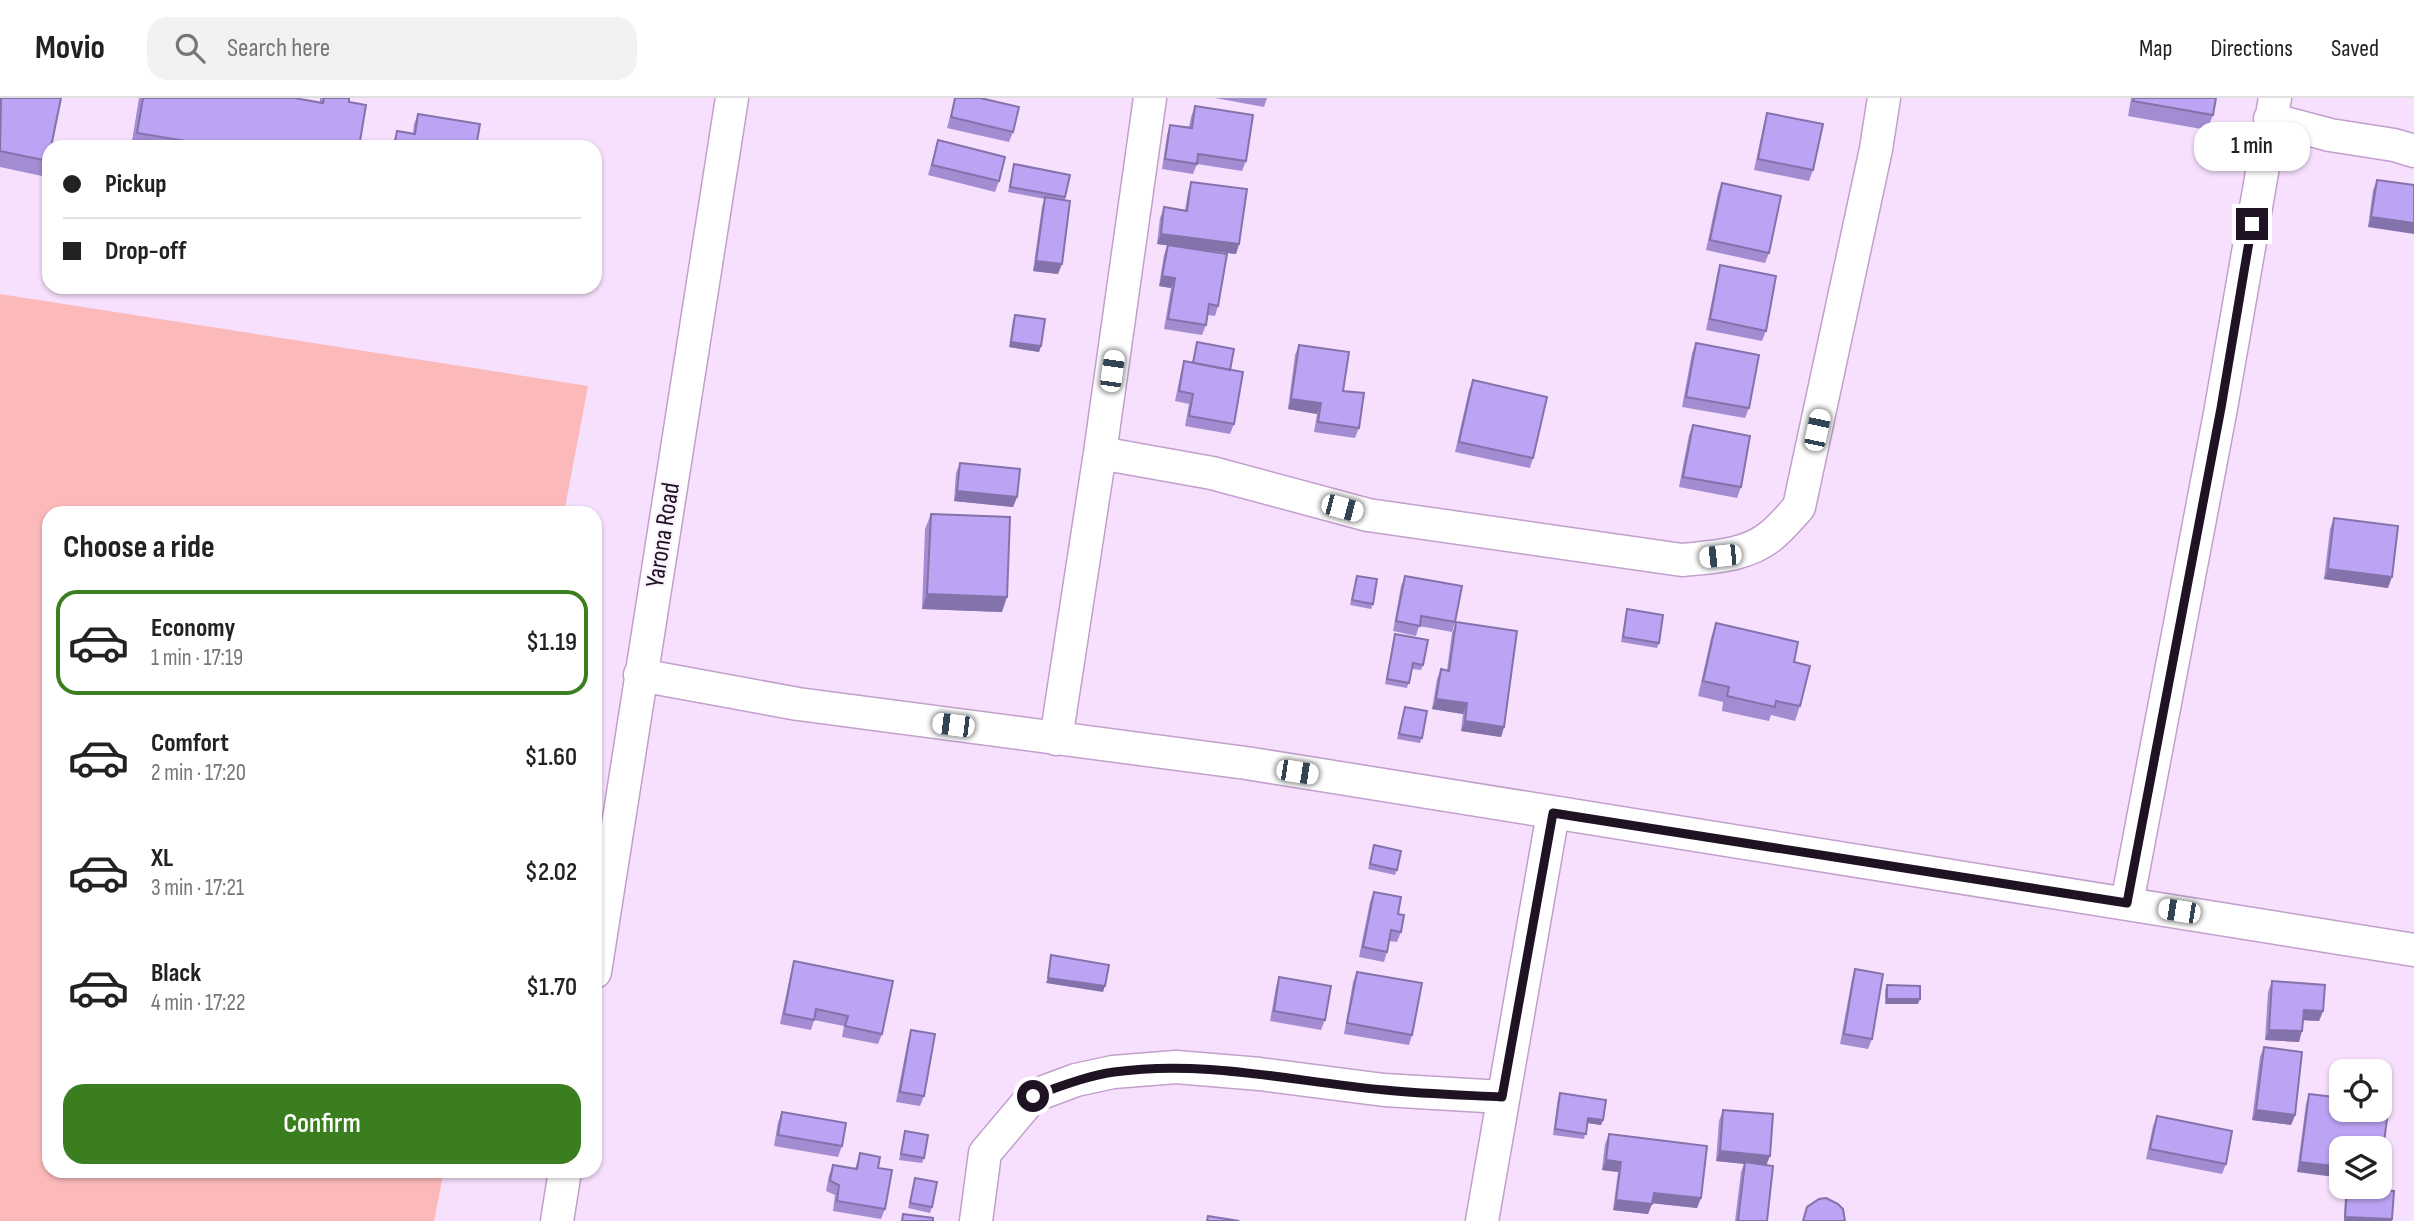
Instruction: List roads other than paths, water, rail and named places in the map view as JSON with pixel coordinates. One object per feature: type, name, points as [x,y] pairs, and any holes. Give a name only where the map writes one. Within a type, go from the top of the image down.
[{"type":"street","name":"Yarona Road","points":[[602,926],[732,98]]},
{"type":"street","points":[[1056,738],[1101,453],[1150,98]]},
{"type":"street","points":[[1101,453],[1212,473],[1368,515],[1682,560],[1748,550],[1770,537],[1799,507],[1876,149],[1884,98]]},
{"type":"street","points":[[2127,903],[2221,408],[2272,109],[2330,135],[2394,145],[2414,151]]},
{"type":"street","points":[[640,675],[798,704],[1246,764],[2414,950]]},
{"type":"street","points":[[1482,1221],[1553,813]]},
{"type":"street","points":[[976,1221],[985,1153],[1033,1096],[1076,1080],[1113,1072],[1176,1067],[1261,1074],[1384,1090],[1502,1097]]},
{"type":"street","points":[[557,1221],[564,1178]]}]
